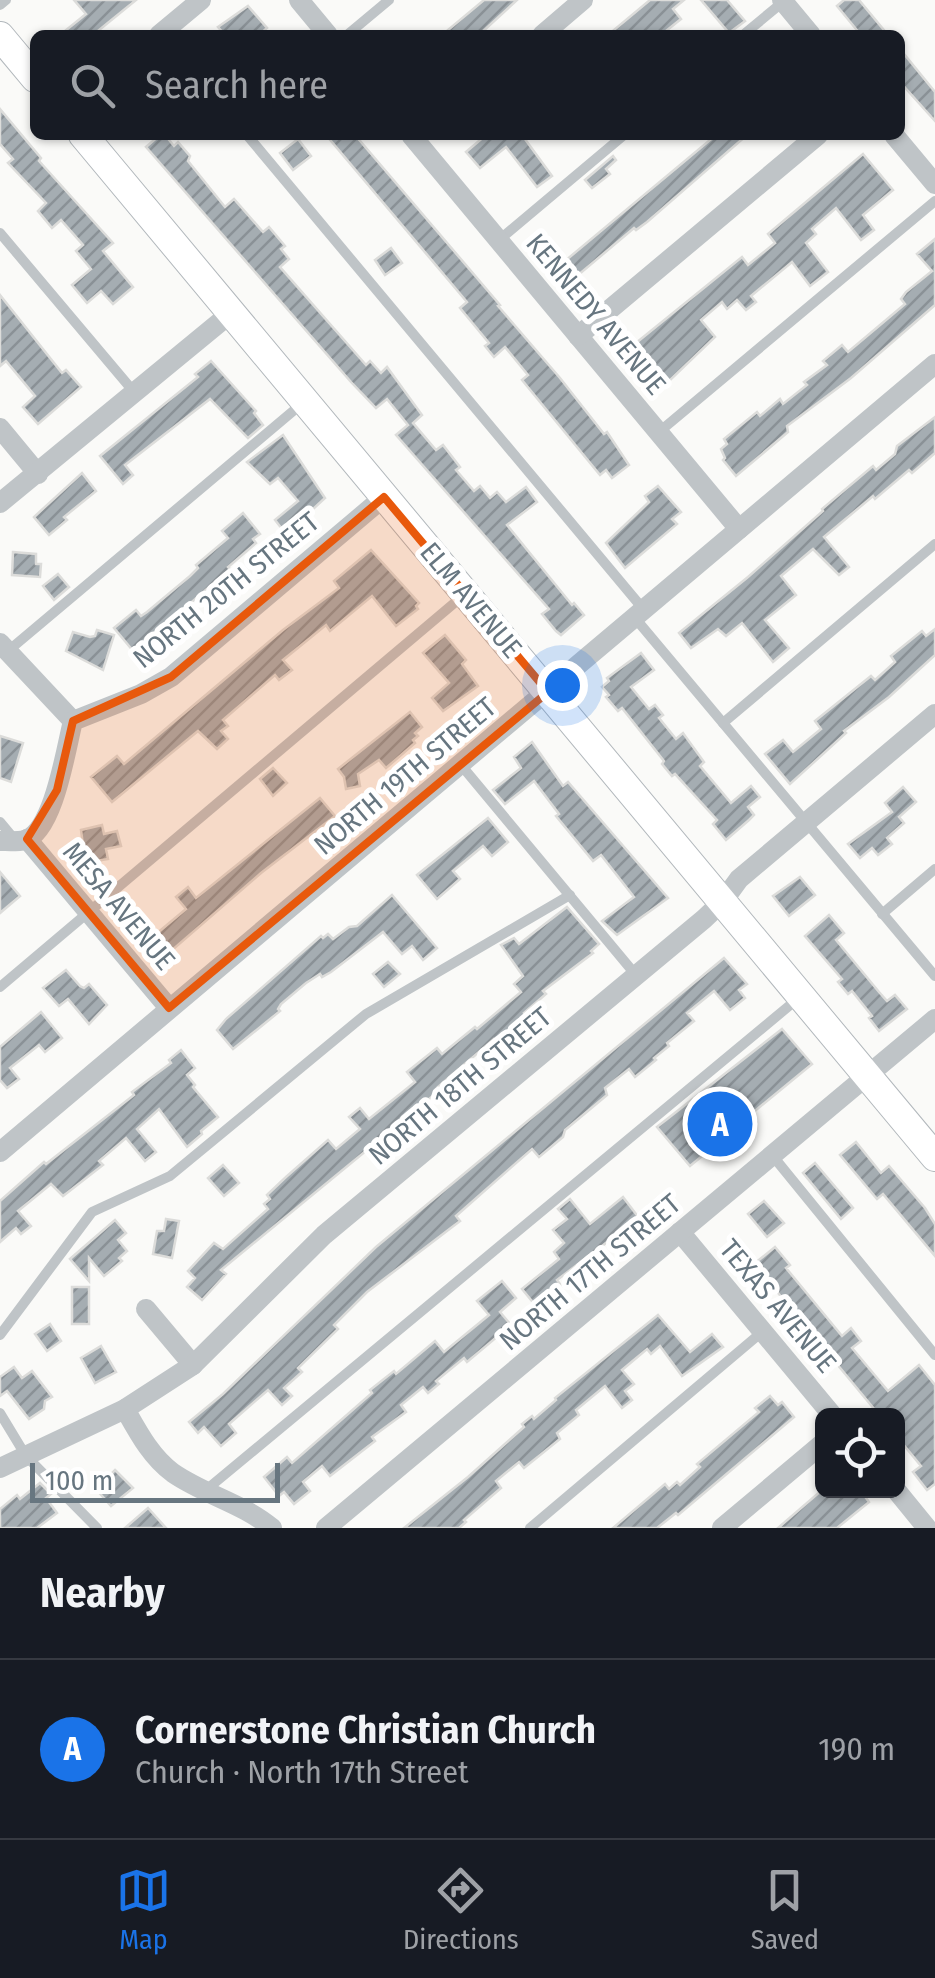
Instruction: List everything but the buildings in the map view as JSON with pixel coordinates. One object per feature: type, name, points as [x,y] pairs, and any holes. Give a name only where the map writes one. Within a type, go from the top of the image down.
[{"type":"street","points":[[166,30],[201,0]]},
{"type":"street","points":[[299,0],[324,30]]},
{"type":"street","points":[[548,30],[583,0]]},
{"type":"street","points":[[782,1],[807,30]]},
{"type":"street","points":[[0,36],[30,72]]},
{"type":"street","name":"ELM AVENUE","points":[[87,140],[935,1157]]},
{"type":"street","name":"KENNEDY AVENUE","points":[[418,140],[739,529]]},
{"type":"street","points":[[578,336],[812,140]]},
{"type":"street","points":[[898,140],[935,184]]},
{"type":"street","points":[[0,503],[231,313]]},
{"type":"street","name":"NORTH 19TH STREET","points":[[0,1152],[935,364]]},
{"type":"street","points":[[0,428],[38,474]]},
{"type":"street","name":"NORTH 20TH STREET","points":[[73,721],[141,694],[171,677],[384,497]]},
{"type":"street","points":[[4,647],[73,721],[56,790],[36,832],[14,840]]},
{"type":"street","name":"NORTH 18TH STREET","points":[[0,1468],[125,1409],[193,1366],[324,1235],[723,901],[739,879],[935,714]]},
{"type":"street","name":"MESA AVENUE","points":[[14,840],[88,913],[170,1008]]},
{"type":"street","name":"NORTH 17TH STREET","points":[[326,1528],[935,1019]]},
{"type":"street","name":"TEXAS AVENUE","points":[[680,1232],[826,1408]]},
{"type":"street","points":[[146,1309],[193,1366]]},
{"type":"street","points":[[125,1409],[163,1464],[244,1508],[272,1528]]},
{"type":"street","points":[[722,1528],[815,1450]]},
{"type":"street","points":[[902,1498],[923,1527]]},
{"type":"lane","points":[[0,5],[6,0]]},
{"type":"lane","points":[[353,30],[388,0]]},
{"type":"lane","points":[[749,30],[782,1]]},
{"type":"lane","points":[[251,140],[639,614],[723,723],[935,976]]},
{"type":"lane","points":[[499,240],[618,140]]},
{"type":"lane","points":[[658,432],[935,201]]},
{"type":"lane","points":[[0,233],[135,393]]},
{"type":"lane","points":[[4,647],[305,401]]},
{"type":"lane","points":[[723,723],[935,544]]},
{"type":"lane","points":[[0,987],[466,594]]},
{"type":"lane","points":[[461,765],[636,974]]},
{"type":"lane","points":[[0,822],[14,840]]},
{"type":"lane","points":[[882,914],[935,869]]},
{"type":"lane","points":[[0,1335],[92,1212],[170,1176],[366,1014],[570,895]]},
{"type":"lane","points":[[206,1490],[802,995]]},
{"type":"lane","points":[[772,1155],[935,1355]]},
{"type":"lane","points":[[530,1528],[763,1331]]},
{"type":"lane","points":[[0,1413],[26,1456],[97,1528]]},
{"type":"highlighted area","points":[[384,497],[548,692],[169,1008],[27,839],[57,790],[73,721],[171,677]]},
{"type":"place","name":"Cornerstone Christian Church","points":[[720,1124]]}]
